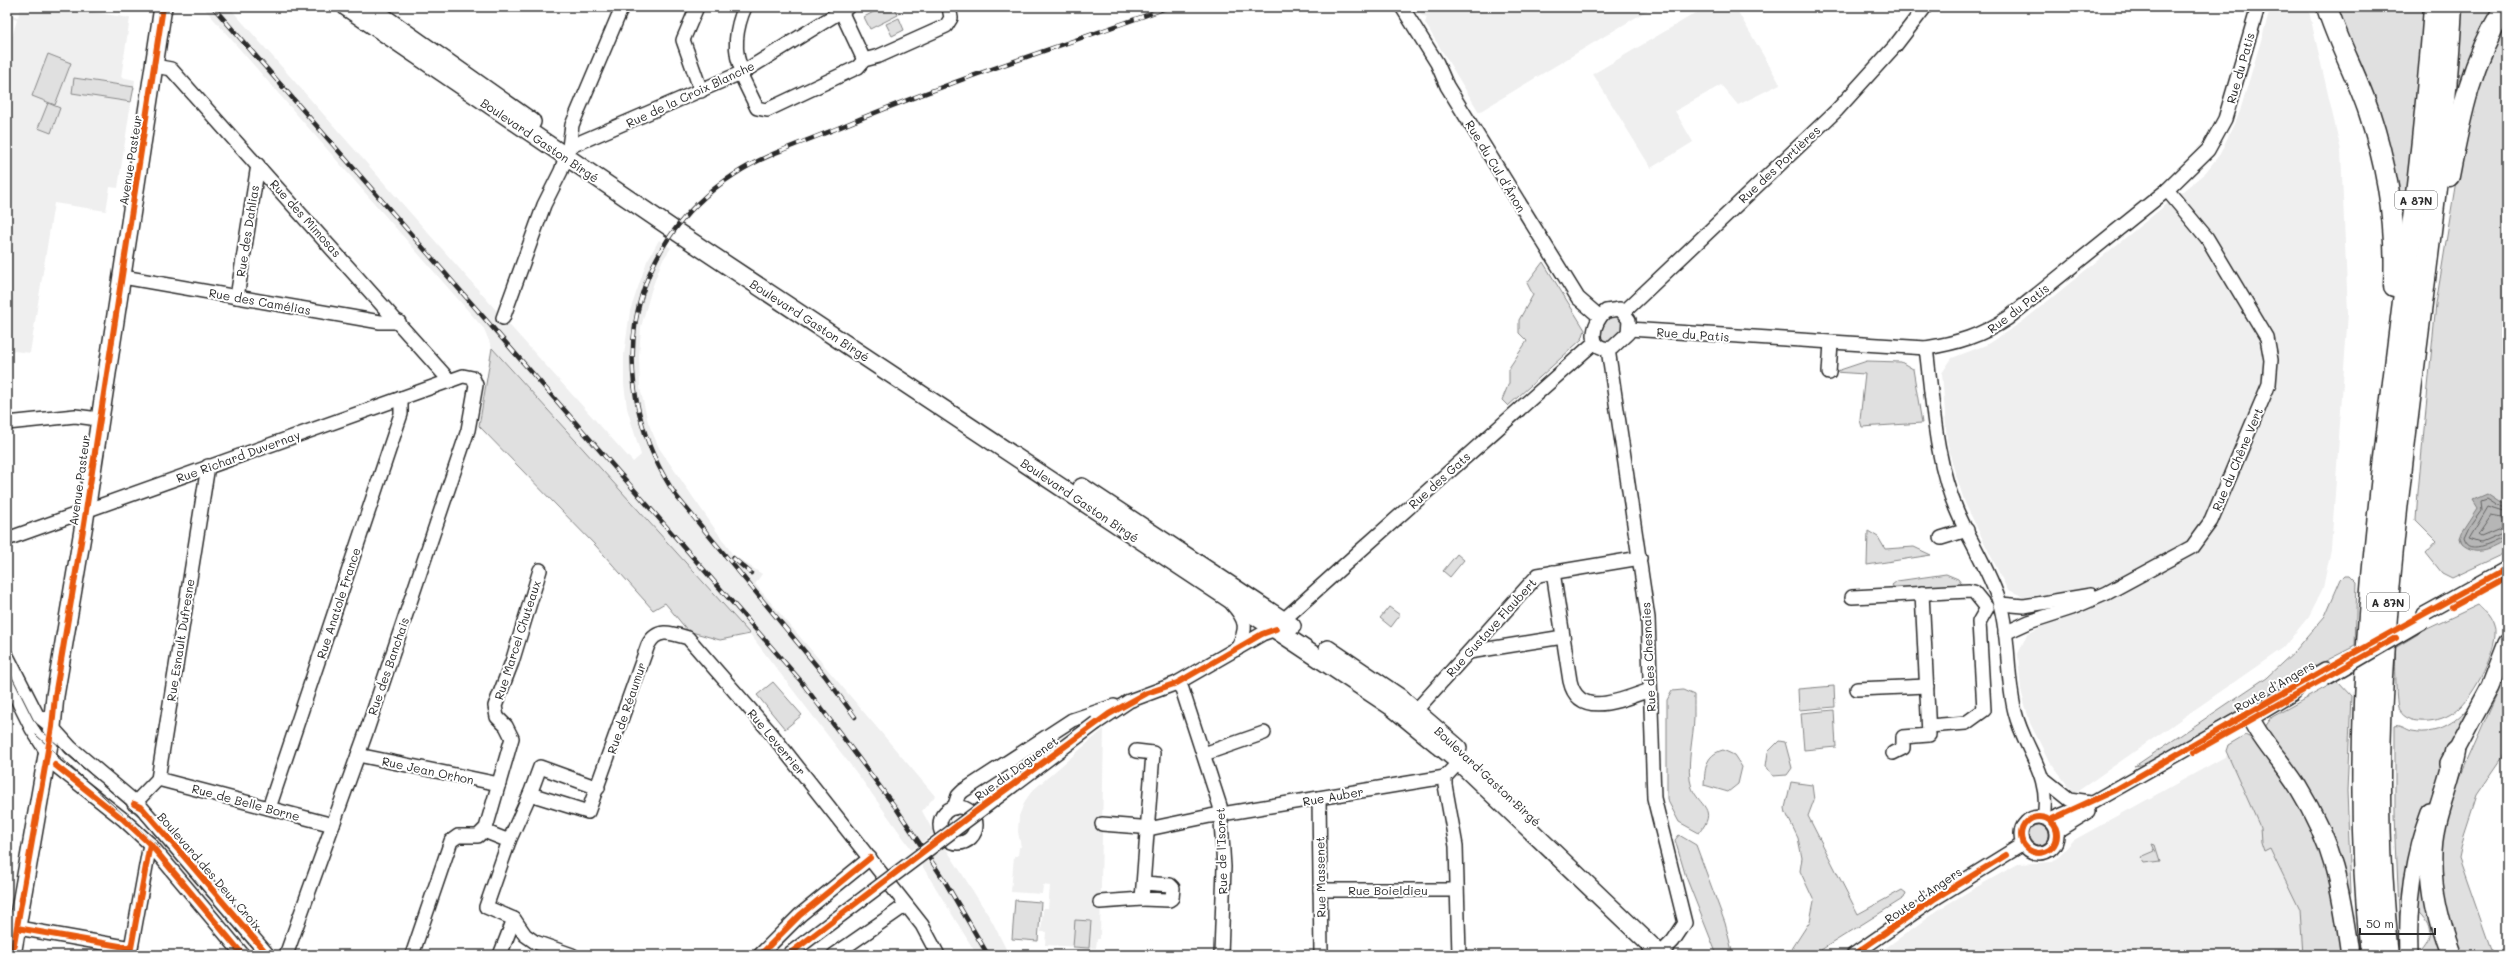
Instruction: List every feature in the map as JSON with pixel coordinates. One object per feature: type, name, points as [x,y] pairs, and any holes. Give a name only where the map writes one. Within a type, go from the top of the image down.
[{"type":"highway","points":[[2327,7],[2332,24],[2369,111],[2389,183],[2394,218],[2395,263],[2387,364],[2392,393]]},
{"type":"highway","name":"A 87N","points":[[2371,955],[2364,894],[2362,717],[2372,575],[2392,393],[2428,100],[2434,7]]},
{"type":"highway","name":"A 87N","points":[[2390,950],[2380,830],[2380,749],[2390,580],[2446,101],[2452,7]]},
{"type":"highway","points":[[2427,266],[2440,235],[2465,96],[2476,64],[2505,7]]},
{"type":"highway","points":[[2451,955],[2434,901],[2431,878],[2431,846],[2436,820],[2452,772],[2455,752]]},
{"type":"highway","points":[[2361,955],[2357,914],[2364,894]]},
{"type":"main road","name":"Avenue Pasteur","points":[[12,955],[12,927],[52,727],[55,696],[123,277],[164,7]]},
{"type":"main road","name":"Boulevard Gaston Birgé","points":[[346,7],[1280,624],[1400,697],[1412,715],[1459,762],[1666,953]]},
{"type":"main road","name":"Boulevard Gaston Birgé","points":[[369,7],[567,152],[1228,600],[1280,624]]},
{"type":"main road","points":[[2409,955],[2409,901],[2413,871],[2428,818],[2455,752],[2490,687],[2507,643]]},
{"type":"main road","points":[[2301,683],[2292,692],[2252,716],[2252,719],[2297,785],[2319,824],[2338,876],[2350,955]]},
{"type":"main road","name":"Boulevard Gaston Birgé","points":[[1412,715],[1577,859],[1666,953]]},
{"type":"street","points":[[697,7],[683,40],[701,91]]},
{"type":"street","points":[[744,7],[738,22],[738,62],[755,105],[764,111],[797,97],[858,67],[864,60],[879,56],[946,26],[951,18],[949,7]]},
{"type":"street","name":"Rue du Cul d'Ânon","points":[[1402,7],[1436,63],[1447,86],[1578,298],[1600,317]]},
{"type":"street","name":"Rue des Portières","points":[[1624,312],[1837,110],[1881,62],[1925,7]]},
{"type":"street","name":"Rue du Patis","points":[[1629,329],[1926,348],[1969,339],[1987,332],[2008,318],[2167,190],[2202,157],[2220,131],[2258,7]]},
{"type":"street","points":[[503,318],[544,205],[567,152],[572,125],[618,9]]},
{"type":"street","points":[[844,9],[864,60]]},
{"type":"street","name":"Rue de la Croix Blanche","points":[[567,152],[741,72],[844,9]]},
{"type":"street","name":"Rue des Mimosas","points":[[155,66],[171,69],[450,381]]},
{"type":"street","name":"Rue des Dahlias","points":[[237,297],[258,165]]},
{"type":"street","name":"Rue du Chêne Vert","points":[[2005,633],[2029,622],[2072,608],[2107,593],[2192,547],[2211,521],[2269,384],[2271,360],[2268,338],[2207,238],[2167,190]]},
{"type":"street","name":"Rue des Camélias","points":[[123,277],[380,322],[398,322]]},
{"type":"street","points":[[1620,309],[1624,312],[1629,320],[1629,329],[1617,345],[1608,349],[1600,347],[1595,342],[1593,334],[1600,317],[1610,310],[1620,309]]},
{"type":"street","name":"Rue des Gats","points":[[1280,624],[1595,342]]},
{"type":"street","points":[[1828,373],[1831,343]]},
{"type":"street","points":[[1926,348],[1944,474],[1957,511],[1967,530],[1993,606],[2005,633],[2009,687],[2015,714],[2044,779],[2046,822],[2055,846],[2046,853],[2031,852],[2023,844],[2021,836],[2022,827],[2046,822]]},
{"type":"street","name":"Rue des Chesnaies","points":[[1608,349],[1648,618],[1654,798],[1685,923],[1666,953]]},
{"type":"street","name":"Rue Richard Duvernay","points":[[7,539],[401,398],[450,381],[470,376]]},
{"type":"street","name":"Rue des Banchais","points":[[286,955],[358,755],[468,430],[476,385],[470,376]]},
{"type":"street","name":"Rue Anatole France","points":[[270,808],[401,414],[401,398]]},
{"type":"street","points":[[7,423],[76,416],[99,419]]},
{"type":"street","name":"Rue Esnault Dufresne","points":[[158,779],[208,466]]},
{"type":"street","points":[[1941,538],[1967,530]]},
{"type":"street","name":"Rue Gustave Flaubert","points":[[1412,715],[1538,575],[1640,558]]},
{"type":"street","name":"Route d’Angers","points":[[2195,747],[2252,719],[2325,674],[2424,618],[2507,568]]},
{"type":"street","name":"Rue Marcel Chuteaux","points":[[484,831],[512,738],[506,726],[496,717],[495,710],[512,662],[540,570]]},
{"type":"street","points":[[1553,572],[1571,687],[1583,701],[1594,705],[1609,703],[1650,690]]},
{"type":"street","name":"Route d’Angers","points":[[2424,618],[2507,577]]},
{"type":"street","points":[[1852,597],[1969,591],[1974,592],[1993,606],[2024,606],[2107,593]]},
{"type":"street","points":[[1893,753],[1903,748],[1903,737],[1929,735],[1922,593]]},
{"type":"street","points":[[1228,600],[1242,616],[1244,625],[1242,638],[1237,649]]},
{"type":"street","points":[[1929,726],[1966,723],[1984,710],[1979,622],[1993,606]]},
{"type":"street","name":"Rue du Daguenet","points":[[788,955],[1096,723],[1129,701],[1177,683],[1280,624]]},
{"type":"street","name":"Rue Leverrier","points":[[659,633],[671,632],[688,638],[770,732],[922,925],[938,955]]},
{"type":"street","name":"Rue de Réaumur","points":[[530,794],[588,812],[598,788],[648,645],[659,633]]},
{"type":"street","points":[[1469,652],[1563,637]]},
{"type":"street","name":"Boulevard des Deux Croix","points":[[7,656],[37,715],[52,727],[71,748],[134,804],[142,808],[268,955]]},
{"type":"street","name":"Route d’Angers","points":[[2046,822],[2093,802],[2178,757],[2301,683],[2325,674]]},
{"type":"street","points":[[7,679],[47,755],[55,765],[124,820],[150,844],[243,955]]},
{"type":"street","name":"Rue de l'Isoret","points":[[1177,683],[1182,689],[1219,798],[1224,867],[1221,955]]},
{"type":"street","points":[[1857,689],[1927,686]]},
{"type":"street","points":[[954,808],[958,796],[963,791],[1072,720],[1129,701]]},
{"type":"street","points":[[1204,754],[1264,733]]},
{"type":"street","points":[[1136,751],[1153,753],[1142,899]]},
{"type":"street","name":"Rue Jean Orhon","points":[[358,755],[499,784]]},
{"type":"street","name":"Route d’Angers","points":[[2046,822],[2178,757]]},
{"type":"street","points":[[1459,762],[1445,777],[1456,846],[1456,890],[1459,955]]},
{"type":"street","points":[[572,955],[530,940],[514,919],[486,907],[510,841],[540,767],[598,788]]},
{"type":"street","name":"Rue Auber","points":[[1102,824],[1148,829],[1220,815],[1445,777]]},
{"type":"street","points":[[134,804],[158,779]]},
{"type":"street","name":"Rue de Belle Borne","points":[[158,779],[333,825]]},
{"type":"street","points":[[2044,779],[2069,799],[2093,802]]},
{"type":"street","name":"Rue Massenet","points":[[1319,798],[1321,955]]},
{"type":"street","points":[[412,955],[452,841],[458,836],[476,836],[484,831],[510,841]]},
{"type":"street","points":[[12,927],[131,948],[150,844]]},
{"type":"street","name":"Route d’Angers","points":[[1853,955],[1934,899],[2023,844]]},
{"type":"street","points":[[760,955],[800,915],[870,858]]},
{"type":"street","points":[[1100,902],[1142,899],[1168,900],[1172,896],[1173,887],[1170,885],[1144,882]]},
{"type":"street","name":"Rue Boieldieu","points":[[1320,890],[1456,890]]},
{"type":"street","points":[[834,955],[906,905]]},
{"type":"street","points":[[500,955],[514,919]]},
{"type":"shaded area","points":[[21,7],[87,7],[86,11],[130,18],[121,77],[135,80],[134,87],[75,78],[72,93],[131,102],[118,188],[110,187],[106,211],[54,203],[30,353],[7,350],[7,54],[17,20],[7,17],[7,13],[18,17]]},
{"type":"shaded area","points":[[203,7],[229,7],[503,318],[633,462],[641,455],[627,408],[624,384],[624,355],[630,311],[647,261],[659,240],[671,248],[662,261],[651,291],[641,327],[639,356],[640,388],[648,422],[659,448],[733,555],[762,574],[755,584],[935,796],[922,811],[934,833],[912,850],[862,780],[750,634],[492,348],[484,329]]},
{"type":"shaded area","points":[[883,7],[894,7],[898,15],[870,29],[864,17]]},
{"type":"shaded area","points":[[1424,7],[1653,7],[1479,112],[1425,23],[1427,17],[1420,15]]},
{"type":"shaded area","points":[[1706,7],[1735,7],[1780,84],[1738,105],[1721,85],[1675,111],[1693,142],[1651,168],[1593,74]]},
{"type":"shaded area","points":[[2271,7],[2308,7],[2341,151],[2348,313],[2331,549],[2323,588],[2309,616],[2283,648],[2078,791],[2072,791],[2049,761],[2030,723],[2021,690],[2018,654],[2027,634],[2065,616],[2056,593],[2024,597],[2007,589],[1965,503],[1952,463],[1947,440],[1942,373],[1952,358],[1986,345],[2022,322],[2205,173],[2220,154],[2240,111]]},
{"type":"shaded area","points":[[2332,7],[2426,7],[2402,228]]},
{"type":"shaded area","points":[[2462,7],[2500,7],[2455,106]]},
{"type":"shaded area","points":[[899,18],[904,30],[892,36],[886,24]]},
{"type":"shaded area","points":[[2507,18],[2507,552],[2452,578],[2442,573],[2426,553],[2437,541],[2416,520],[2436,304],[2460,156],[2480,70]]},
{"type":"shaded area","points":[[48,54],[71,63],[55,105],[32,96]]},
{"type":"shaded area","points":[[74,78],[134,87],[131,102],[72,93]]},
{"type":"shaded area","points":[[48,103],[60,108],[51,133],[38,128]]},
{"type":"shaded area","points":[[1543,262],[1585,330],[1582,339],[1508,406],[1502,400],[1509,383],[1509,368],[1527,341],[1519,333],[1519,320],[1533,295],[1527,283]]},
{"type":"shaded area","points":[[1617,316],[1622,321],[1622,328],[1611,341],[1605,342],[1602,340],[1600,335],[1602,326],[1605,320]]},
{"type":"shaded area","points":[[492,348],[750,634],[720,640],[688,631],[665,603],[653,610],[596,546],[479,426]]},
{"type":"shaded area","points":[[1867,361],[1901,362],[1913,369],[1922,423],[1862,427],[1860,420],[1865,374],[1834,372]]},
{"type":"shaded area","points":[[1868,531],[1878,537],[1885,549],[1914,547],[1931,555],[1867,565]]},
{"type":"shaded area","points":[[1457,554],[1464,560],[1450,577],[1443,571]]},
{"type":"shaded area","points":[[1946,574],[1958,579],[1964,587],[1895,590],[1892,585],[1897,581]]},
{"type":"shaded area","points":[[2345,575],[2350,575],[2357,582],[2355,646],[2312,668],[2146,764],[2135,766],[2267,677],[2296,650],[2325,616],[2341,579]]},
{"type":"shaded area","points":[[2478,605],[2491,618],[2495,635],[2491,655],[2475,688],[2461,706],[2454,712],[2438,720],[2424,721],[2408,719],[2399,711],[2398,707],[2396,692],[2395,648],[2423,631]]},
{"type":"shaded area","points":[[1389,607],[1400,615],[1391,627],[1380,618]]},
{"type":"shaded area","points":[[2507,672],[2507,751],[2477,795],[2464,835],[2459,858],[2493,955],[2458,955],[2451,935],[2438,864],[2448,804]]},
{"type":"shaded area","points":[[2337,681],[2351,696],[2347,791],[2351,893],[2346,897],[2265,727],[2272,717]]},
{"type":"shaded area","points":[[773,682],[802,715],[785,729],[757,695]]},
{"type":"shaded area","points":[[1834,686],[1835,707],[1799,710],[1798,689]]},
{"type":"shaded area","points":[[1683,690],[1694,695],[1694,725],[1689,771],[1692,788],[1706,808],[1707,813],[1705,825],[1699,833],[1679,822],[1667,799],[1667,700],[1672,691]]},
{"type":"shaded area","points":[[2478,695],[2432,793],[2416,845],[2402,939],[2400,939],[2395,814],[2395,726],[2401,726],[2412,731],[2423,732],[2442,728],[2458,718]]},
{"type":"shaded area","points":[[1834,710],[1836,747],[1804,750],[1801,713]]},
{"type":"shaded area","points":[[1104,729],[1100,939],[1097,939],[1096,948],[1045,945],[1046,932],[1041,932],[1043,908],[1048,908],[1050,886],[1043,885],[1042,894],[1011,892],[1014,856],[1018,856],[1019,847],[1021,847],[1018,832],[1019,816],[1025,801],[1032,791]]},
{"type":"shaded area","points":[[2245,735],[2255,740],[2288,782],[2328,862],[2342,952],[2340,955],[2303,955],[2300,910],[2270,848],[2264,851],[2261,842],[2260,827],[2226,751],[2228,745]]},
{"type":"shaded area","points":[[1779,741],[1785,742],[1792,768],[1787,775],[1773,776],[1766,766],[1768,752]]},
{"type":"shaded area","points":[[2241,748],[2287,819],[2307,955],[1876,955],[1941,908],[1973,889],[2018,864],[2053,862],[2074,840]]},
{"type":"shaded area","points":[[1723,750],[1734,755],[1742,767],[1738,784],[1728,792],[1704,785],[1705,773],[1709,759],[1717,752]]},
{"type":"shaded area","points":[[1791,782],[1812,785],[1814,800],[1808,816],[1858,914],[1902,890],[1906,893],[1904,898],[1813,955],[1788,955],[1810,921],[1814,901],[1800,871],[1802,858],[1798,838],[1785,808]]},
{"type":"shaded area","points":[[2039,825],[2046,828],[2049,835],[2046,842],[2039,845],[2032,842],[2029,835],[2032,828]]},
{"type":"shaded area","points":[[1679,835],[1696,845],[1725,923],[1732,951],[1737,955],[1717,955],[1686,877],[1675,840]]},
{"type":"shaded area","points":[[2152,844],[2155,845],[2160,861],[2145,863],[2141,857],[2155,851]]},
{"type":"shaded area","points":[[945,847],[992,921],[1009,955],[977,955],[921,864]]},
{"type":"shaded area","points":[[2420,875],[2424,875],[2446,955],[2416,955],[2426,943],[2430,932],[2426,921],[2416,909]]},
{"type":"shaded area","points":[[1015,900],[1041,902],[1038,941],[1012,939]]},
{"type":"shaded area","points":[[1075,920],[1091,921],[1089,948],[1073,947]]},
{"type":"water","points":[[2487,494],[2499,502],[2507,504],[2507,540],[2490,549],[2473,551],[2462,545],[2460,539],[2463,531],[2478,508],[2473,500]]},
{"type":"tram line","points":[[7,667],[33,719],[43,732],[140,817],[258,955]]},
{"type":"tram line","points":[[36,735],[160,848]]},
{"type":"railway","points":[[213,7],[800,680],[896,808],[944,880],[988,955]]},
{"type":"railway","points":[[855,717],[825,676],[677,497],[654,455],[639,411],[633,367],[636,322],[647,280],[667,240],[697,204],[735,174],[759,160],[920,95],[1169,7]]},
{"type":"railway","points":[[733,558],[751,573]]},
{"type":"cycle path","points":[[12,955],[52,727],[55,696],[84,524],[163,7]]},
{"type":"cycle path","points":[[2050,820],[2115,790],[2325,669],[2507,568]]},
{"type":"cycle path","points":[[2452,607],[2507,577]]},
{"type":"cycle path","points":[[788,955],[967,818],[1109,714],[1147,693],[1177,683],[1262,634],[1276,629]]},
{"type":"cycle path","points":[[2194,752],[2396,638]]},
{"type":"cycle path","points":[[55,765],[124,820],[150,844],[243,955]]},
{"type":"cycle path","points":[[134,804],[142,808],[268,955]]},
{"type":"cycle path","points":[[2043,817],[2052,822],[2056,828],[2057,835],[2056,842],[2052,848],[2043,853],[2035,853],[2026,848],[2022,842],[2021,831],[2026,822],[2032,818],[2043,817]]},
{"type":"cycle path","points":[[17,928],[131,948],[150,844]]},
{"type":"cycle path","points":[[1853,955],[1934,899],[2006,855]]},
{"type":"cycle path","points":[[760,955],[800,915],[870,858]]}]
